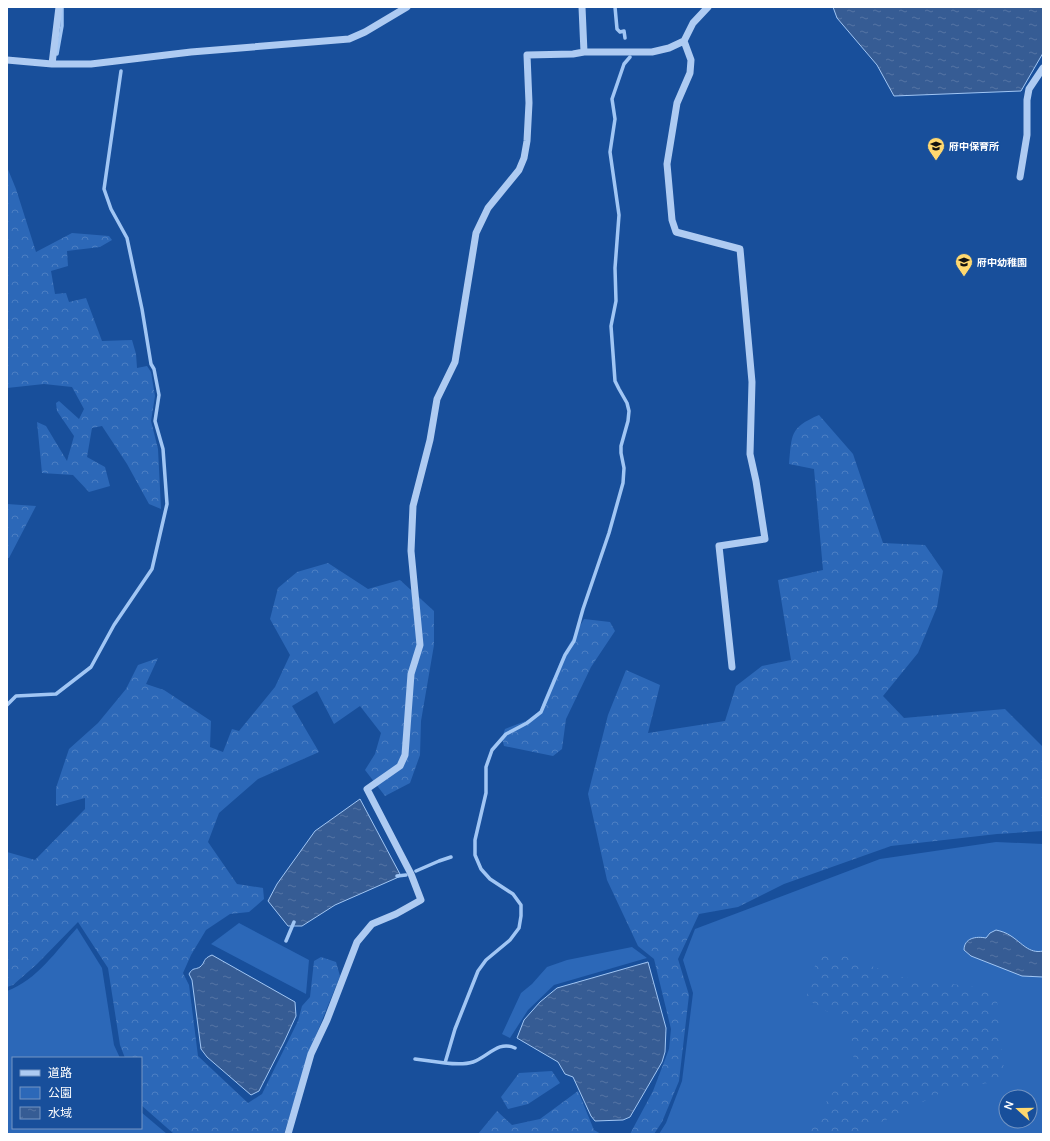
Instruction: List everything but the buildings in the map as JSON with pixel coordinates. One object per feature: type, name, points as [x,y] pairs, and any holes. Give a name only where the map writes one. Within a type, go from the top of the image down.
[{"type":"street","points":[[52,64],[59,7]]},
{"type":"street","points":[[7,60],[52,64],[91,64],[191,52],[349,39],[365,32],[407,7]]},
{"type":"street","points":[[582,7],[584,52]]},
{"type":"street","points":[[288,1134],[312,1054],[357,942],[372,924],[396,914],[421,900],[411,874],[367,789],[400,766],[405,755],[411,674],[420,645],[411,551],[413,506],[430,440],[438,399],[455,362],[476,233],[488,208],[519,170],[524,158],[527,140],[529,103],[527,55],[572,54],[584,52],[652,52],[669,48],[684,41],[693,23],[708,7]]},
{"type":"street","points":[[684,41],[691,60],[690,73],[676,103],[667,164],[672,220],[676,232],[740,249],[752,382],[750,454],[756,481],[765,539],[719,546],[732,667]]},
{"type":"street","points":[[1020,177],[1027,135],[1026,100],[1029,90],[1043,68]]},
{"type":"green space","points":[[7,167],[16,189],[36,252],[72,233],[109,236],[112,240],[100,247],[67,251],[68,266],[51,271],[55,294],[66,293],[69,302],[86,298],[102,341],[132,340],[136,354],[137,368],[147,366],[151,372],[155,396],[151,421],[158,449],[161,509],[149,504],[127,464],[102,426],[92,428],[87,457],[105,467],[110,486],[89,492],[73,475],[42,473],[37,422],[46,426],[67,461],[74,436],[57,411],[56,403],[59,401],[79,419],[84,409],[72,387],[44,384],[7,388]]},
{"type":"green space","points":[[819,415],[853,454],[883,543],[925,545],[943,571],[937,607],[918,653],[883,696],[904,718],[1005,709],[1043,747],[1043,831],[997,834],[891,846],[784,884],[738,907],[699,914],[678,959],[689,995],[679,1081],[662,1122],[654,1134],[630,1134],[653,1091],[669,1049],[671,1029],[654,959],[638,946],[607,880],[588,794],[608,715],[626,670],[660,685],[648,733],[725,721],[736,686],[762,666],[791,660],[778,580],[823,570],[814,469],[789,464],[791,446],[792,439],[797,429],[802,424]]},
{"type":"green space","points":[[7,504],[36,506],[9,558],[7,558]]},
{"type":"green space","points":[[328,563],[368,589],[400,580],[434,611],[434,645],[421,721],[420,755],[410,783],[385,796],[365,770],[375,754],[381,733],[360,706],[334,724],[317,691],[292,706],[319,752],[258,779],[219,813],[208,842],[237,884],[263,888],[264,899],[249,912],[230,914],[206,930],[191,955],[183,973],[189,985],[198,1056],[248,1103],[262,1094],[298,1021],[302,1006],[310,997],[314,961],[321,957],[336,962],[340,976],[310,1050],[284,1134],[174,1134],[142,1106],[142,1057],[125,1057],[120,1045],[108,968],[78,922],[37,964],[13,985],[7,987],[7,852],[35,860],[85,809],[85,798],[56,806],[56,788],[69,749],[98,723],[126,689],[138,665],[158,658],[146,684],[164,690],[211,721],[210,747],[223,752],[232,729],[239,731],[275,687],[290,655],[270,619],[278,588],[297,572]]},
{"type":"green space","points":[[584,619],[610,622],[615,631],[591,667],[566,719],[562,749],[553,756],[504,746],[502,738],[505,729],[539,716],[543,702],[563,655]]},
{"type":"green space","points":[[996,842],[1043,844],[1043,1134],[659,1134],[666,1123],[682,1081],[693,993],[683,960],[695,929],[880,859]]},
{"type":"green space","points":[[239,923],[309,960],[306,994],[211,944]]},
{"type":"green space","points":[[77,928],[102,968],[114,1045],[120,1057],[12,1057],[12,1129],[142,1129],[142,1113],[167,1134],[7,1134],[7,991],[28,980],[54,955]]},
{"type":"green space","points":[[632,947],[647,958],[554,985],[528,1010],[510,1038],[502,1034],[521,993],[532,984],[547,967],[567,960]]},
{"type":"green space","points":[[820,947],[901,977],[996,990],[1005,1080],[947,1090],[857,1134],[804,1134],[854,1062],[850,1025],[806,999]]},
{"type":"green space","points":[[552,1071],[560,1083],[528,1104],[508,1109],[501,1097],[519,1073]]},
{"type":"green space","points":[[578,1091],[594,1130],[601,1134],[478,1134],[497,1111],[512,1125],[540,1119]]},
{"type":"water","points":[[833,7],[1043,7],[1043,53],[1021,91],[894,96],[877,65],[837,18]]},
{"type":"water","points":[[360,799],[401,876],[335,905],[302,926],[288,926],[268,901],[277,884],[315,831]]},
{"type":"water","points":[[996,930],[1004,932],[1034,951],[1043,951],[1043,977],[1022,976],[971,956],[964,950],[968,940],[978,937],[986,938],[990,933]]},
{"type":"water","points":[[212,955],[295,1002],[296,1016],[284,1042],[259,1091],[251,1095],[207,1057],[201,1049],[192,980],[189,974],[193,970],[200,967],[205,959]]},
{"type":"water","points":[[648,962],[666,1028],[665,1052],[662,1062],[630,1117],[623,1120],[595,1121],[591,1116],[573,1077],[565,1074],[558,1062],[517,1038],[524,1020],[540,1002],[557,988]]},
{"type":"waterway","points":[[57,54],[62,26],[62,7]]},
{"type":"waterway","points":[[615,7],[617,29],[620,32],[624,31],[625,38]]},
{"type":"waterway","points":[[415,1059],[445,1063],[455,1029],[478,971],[486,960],[510,940],[519,928],[521,905],[513,894],[490,879],[481,869],[475,855],[475,840],[486,793],[486,767],[492,750],[506,734],[527,723],[541,712],[565,655],[574,641],[583,609],[609,533],[623,483],[624,468],[621,446],[628,421],[629,411],[627,403],[615,381],[611,326],[616,301],[615,268],[619,215],[610,152],[615,119],[612,99],[624,64],[630,57]]},
{"type":"waterway","points":[[7,705],[16,696],[56,694],[91,667],[114,625],[152,569],[167,504],[163,449],[155,421],[159,395],[154,369],[151,364],[142,309],[127,238],[111,209],[104,189],[121,71]]},
{"type":"waterway","points":[[416,871],[451,857]]},
{"type":"waterway","points":[[397,876],[406,875]]},
{"type":"waterway","points":[[286,941],[294,922]]},
{"type":"waterway","points":[[445,1063],[470,1063],[503,1046],[515,1048]]},
{"type":"place","name":"府中保育所","points":[[936,161]]},
{"type":"place","name":"府中幼稚園","points":[[964,277]]}]
